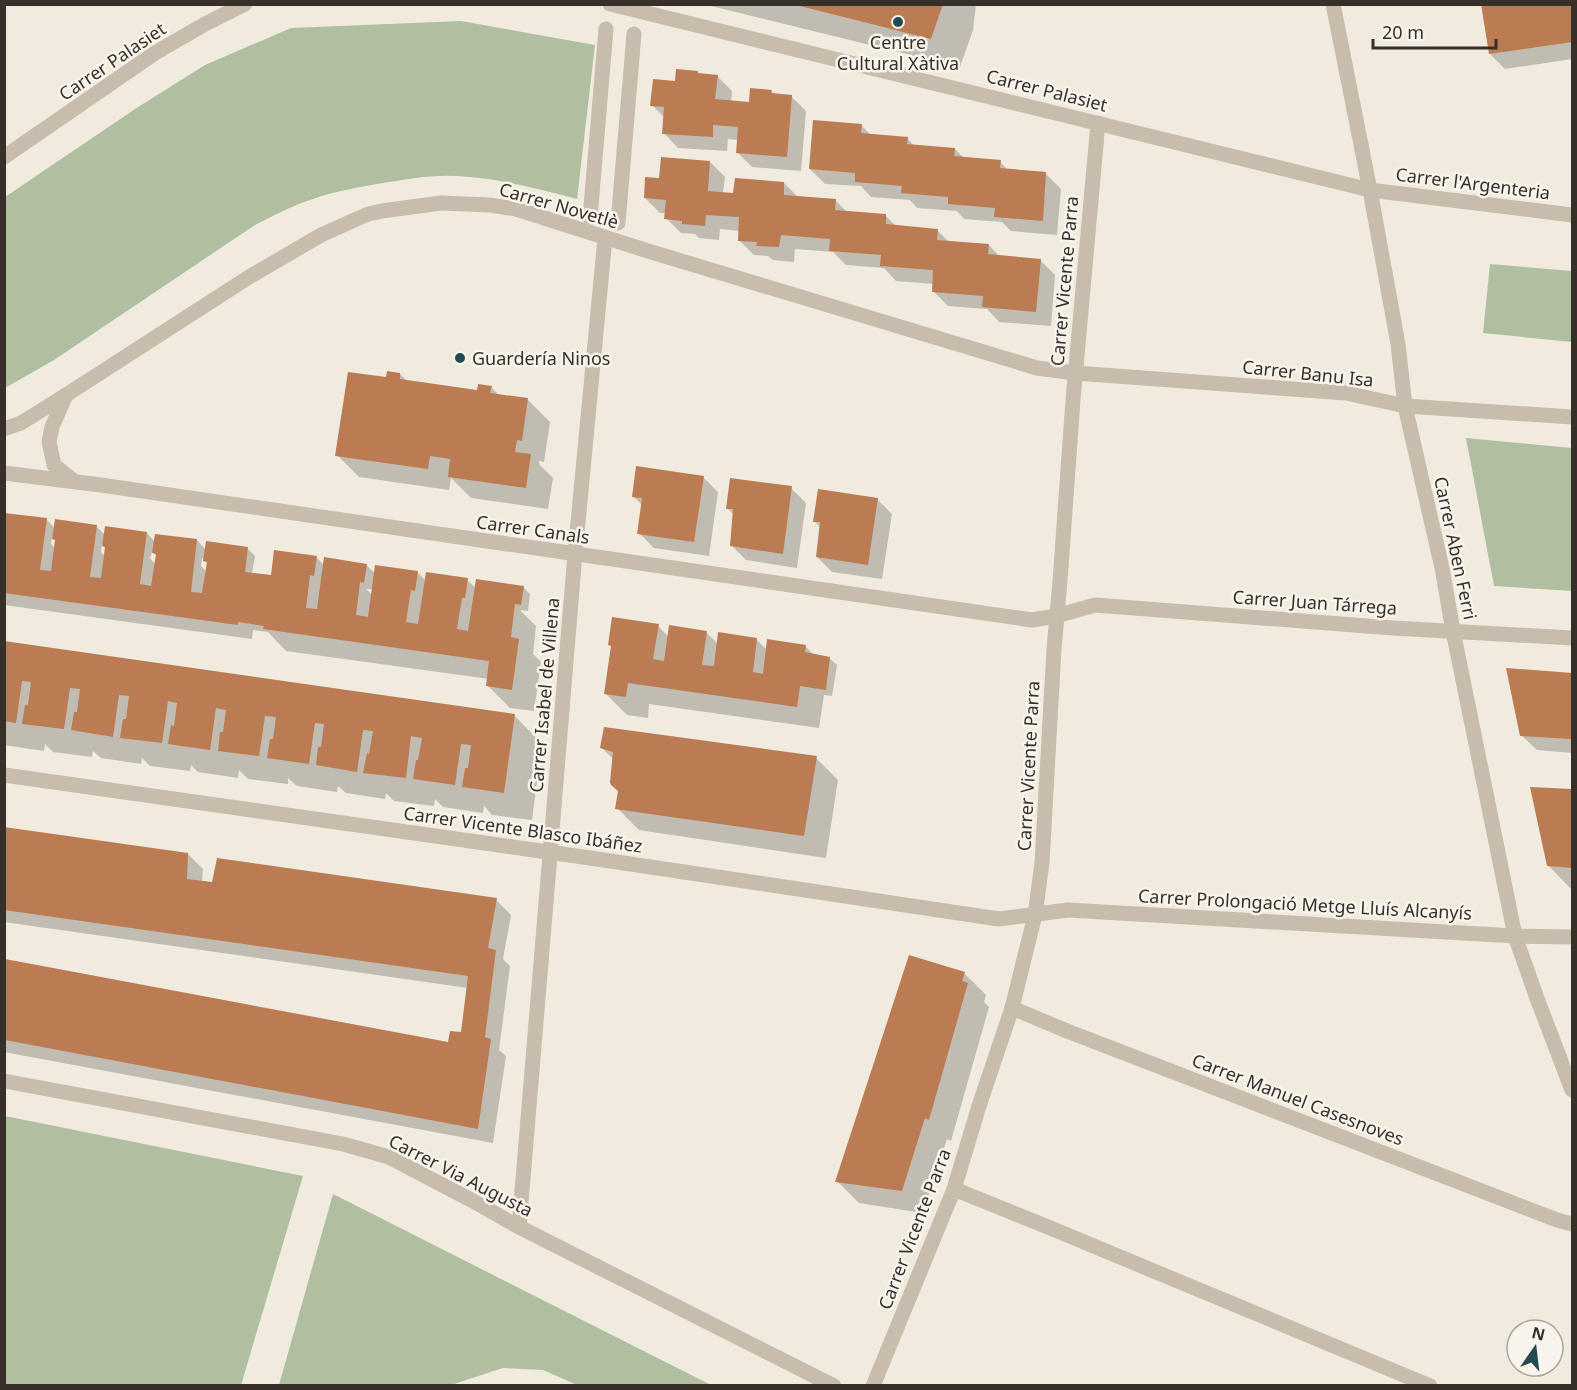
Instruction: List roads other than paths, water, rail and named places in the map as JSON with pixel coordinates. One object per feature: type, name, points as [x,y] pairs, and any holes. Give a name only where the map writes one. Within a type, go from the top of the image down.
[{"type":"street","name":"Carrer Palasiet","points":[[4,157],[155,53],[205,24],[246,4]]},
{"type":"street","name":"Carrer Palasiet","points":[[610,4],[1370,190]]},
{"type":"street","name":"Carrer Aben Ferri","points":[[1333,4],[1398,344],[1405,406],[1442,568],[1515,936],[1572,1090]]},
{"type":"street","points":[[590,219],[606,29]]},
{"type":"street","points":[[618,223],[634,34]]},
{"type":"street","name":"Carrer Vicente Parra","points":[[873,1386],[954,1189],[1012,1008],[1035,915],[1042,863],[1056,616],[1075,373],[1098,123]]},
{"type":"street","name":"Carrer l'Argenteria","points":[[1370,190],[1572,215]]},
{"type":"street","name":"Carrer Novetlè","points":[[4,429],[21,423],[259,271],[321,235],[368,214],[441,203],[490,205],[516,209],[1037,368],[1075,373]]},
{"type":"street","name":"Carrer Isabel de Villena","points":[[519,1227],[575,554],[605,238]]},
{"type":"street","name":"Carrer Banu Isa","points":[[1075,373],[1346,393],[1405,406],[1572,417]]},
{"type":"street","points":[[66,395],[52,427],[49,442],[54,465],[75,482]]},
{"type":"street","name":"Carrer Canals","points":[[4,473],[1032,620],[1056,616]]},
{"type":"street","name":"Carrer Juan Tárrega","points":[[1056,616],[1095,605],[1393,628],[1572,638]]},
{"type":"street","name":"Carrer Vicente Blasco Ibáñez","points":[[4,775],[999,919],[1035,915]]},
{"type":"street","name":"Carrer Prolongació Metge Lluís Alcanyís","points":[[1035,915],[1075,910],[1572,938]]},
{"type":"street","name":"Carrer Manuel Casesnoves","points":[[1012,1008],[1572,1224]]},
{"type":"street","name":"Carrer Via Augusta","points":[[4,1081],[343,1144],[389,1157],[519,1227],[834,1386]]},
{"type":"street","points":[[954,1189],[1430,1386]]},
{"type":"place","name":"Centre Cultural Xàtiva","points":[[898,22]]},
{"type":"place","name":"Guardería Ninos","points":[[460,358]]}]
